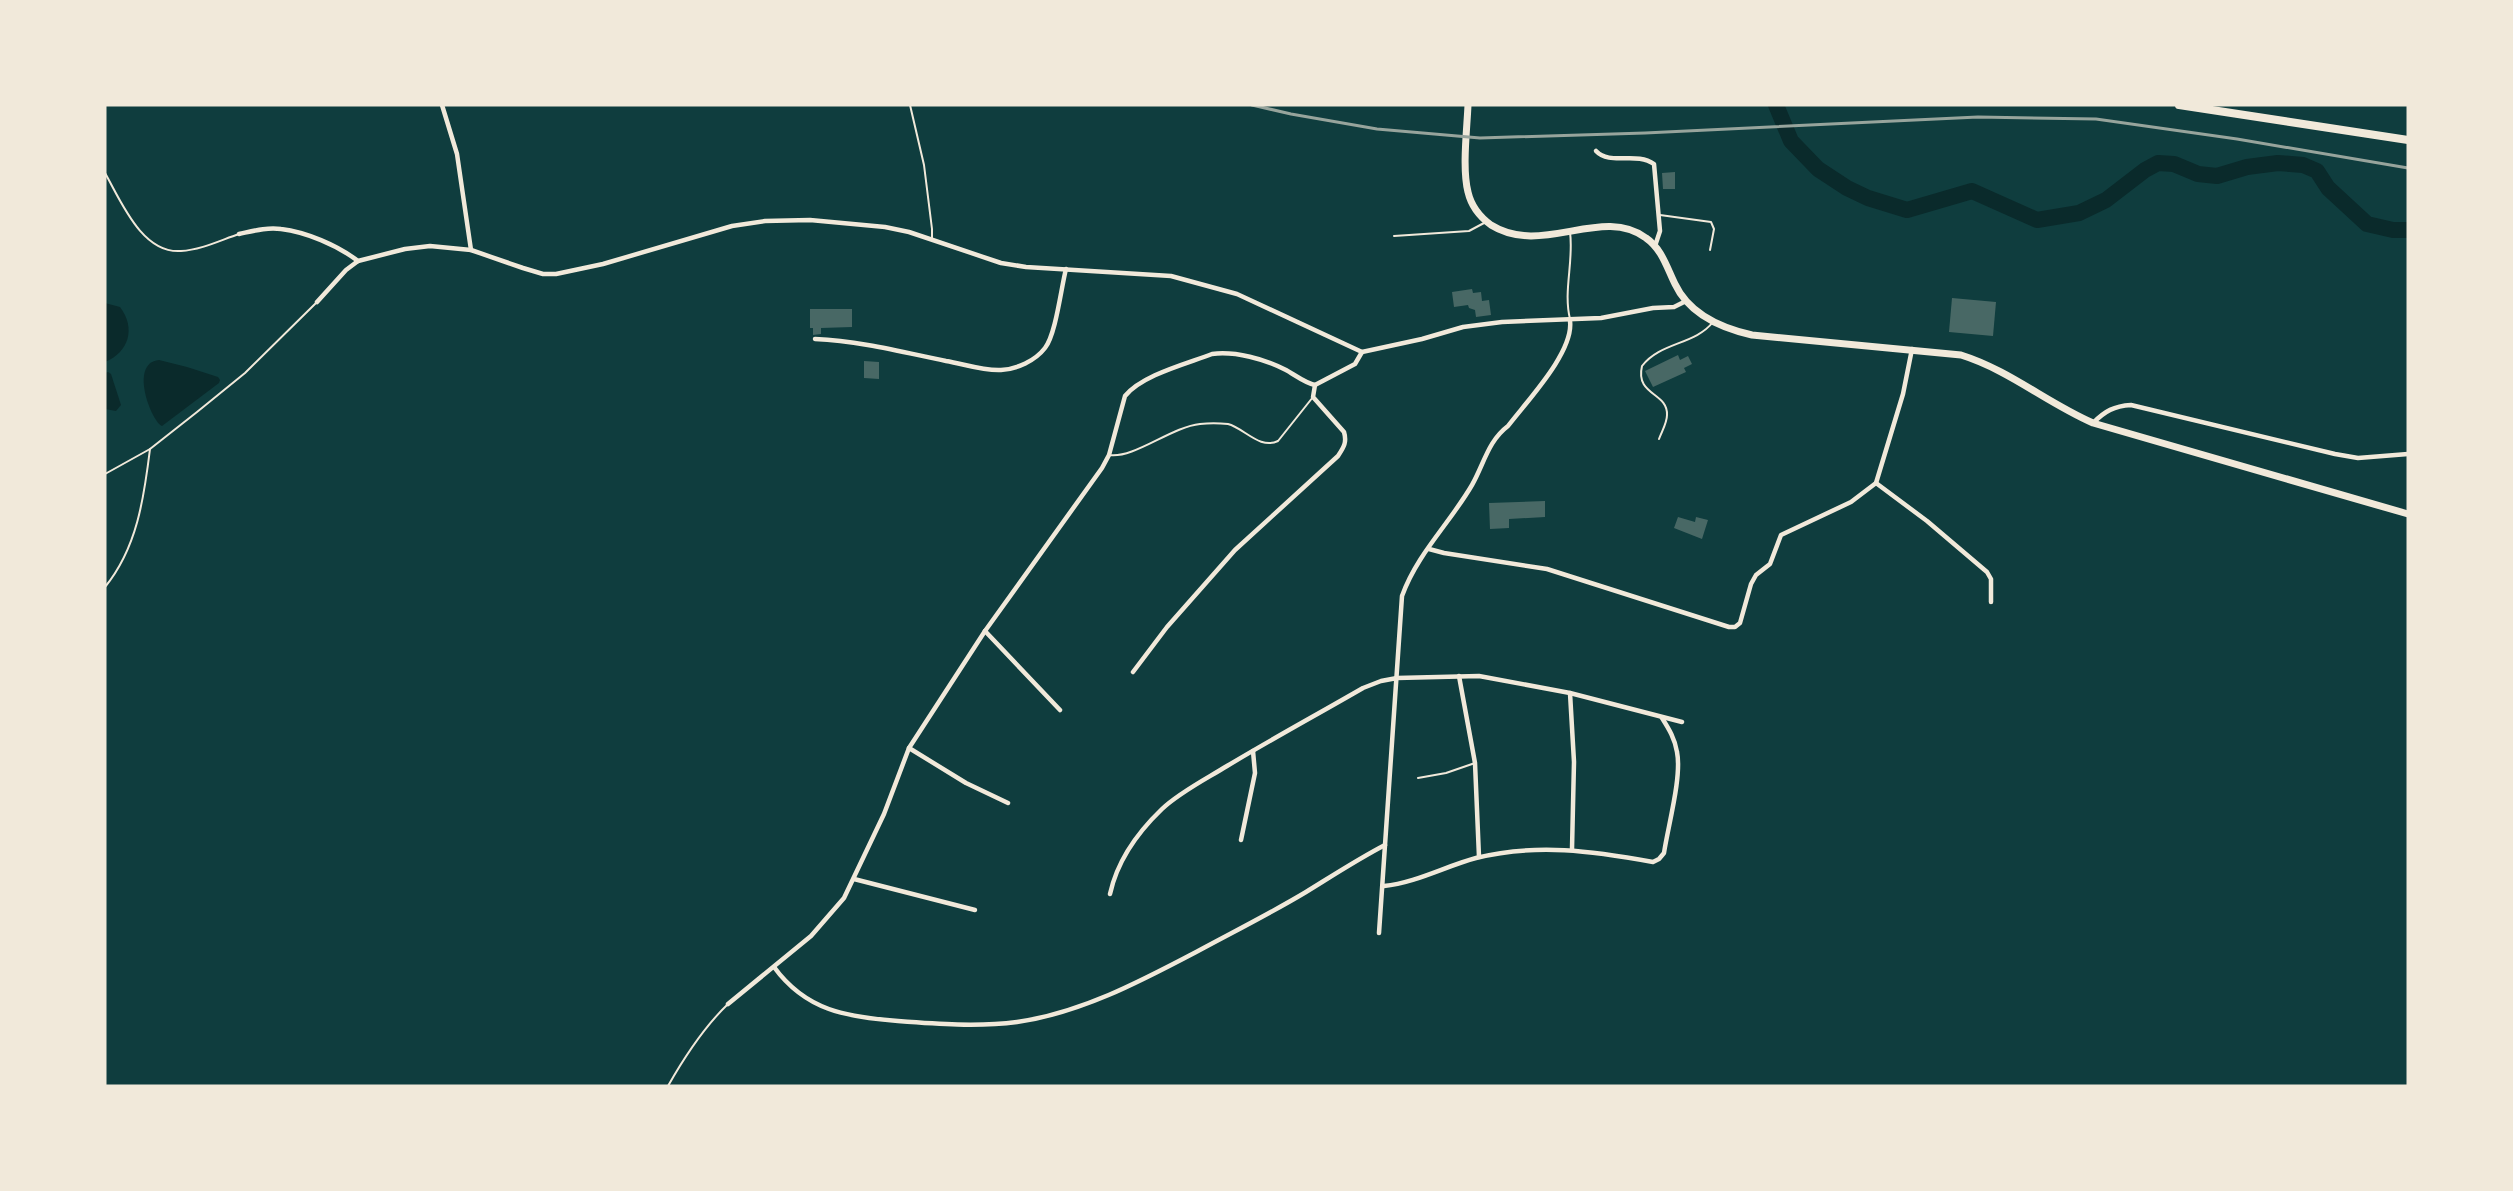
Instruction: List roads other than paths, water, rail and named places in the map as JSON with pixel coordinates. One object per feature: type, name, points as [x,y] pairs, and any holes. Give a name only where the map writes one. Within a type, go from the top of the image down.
[{"type":"highway","points":[[2179,105],[2408,141]]},
{"type":"main road","points":[[1468,105],[1467,192],[1476,209],[1487,222],[1498,229],[1515,234],[1544,236],[1604,226],[1618,226],[1633,230],[1655,246],[1676,287],[1686,301],[1699,314],[1713,322],[1752,335],[1952,353],[1981,361],[2007,374],[2065,411],[2093,423],[2408,514]]},
{"type":"street","points":[[442,105],[456,154],[471,250]]},
{"type":"street","points":[[1596,150],[1605,158],[1638,158],[1653,164],[1660,215],[1660,231],[1655,246]]},
{"type":"street","points":[[317,302],[346,270],[358,261],[405,249],[430,246],[471,250],[543,274],[556,274],[603,264],[732,226],[765,221],[810,220],[852,223],[909,232],[1001,263],[1026,267],[1171,276],[1191,280],[1237,294],[1362,352],[1463,327],[1502,322],[1570,321],[1674,307],[1686,301]]},
{"type":"street","points":[[239,234],[260,229],[280,229],[332,246],[358,261]]},
{"type":"street","points":[[815,339],[873,345],[981,368],[1000,370],[1018,366],[1034,359],[1051,339],[1066,268]]},
{"type":"street","points":[[1379,933],[1402,596],[1414,568],[1472,485],[1497,435],[1508,426],[1560,358],[1569,342],[1570,321]]},
{"type":"street","points":[[1429,549],[1547,569],[1735,627],[1740,623],[1751,584],[1756,575],[1770,564],[1781,535],[1851,502],[1876,483],[1903,394],[1912,349]]},
{"type":"street","points":[[1315,385],[1355,364],[1362,352]]},
{"type":"street","points":[[728,1004],[828,919],[854,879],[884,814],[909,748],[985,631],[1102,468],[1109,455],[1125,396],[1131,389],[1146,380],[1212,354],[1233,354],[1262,361],[1315,385]]},
{"type":"street","points":[[1133,672],[1167,627],[1235,550],[1338,456],[1344,447],[1346,439],[1344,432],[1313,397],[1315,385]]},
{"type":"street","points":[[2093,423],[2105,411],[2118,406],[2131,405],[2358,458],[2408,454]]},
{"type":"street","points":[[1876,483],[1927,521],[1987,572],[1991,579],[1991,602]]},
{"type":"street","points":[[985,631],[1060,710]]},
{"type":"street","points":[[1459,676],[1475,763],[1479,857]]},
{"type":"street","points":[[1110,894],[1113,880],[1126,853],[1143,829],[1164,807],[1253,751],[1363,688],[1381,681],[1397,678],[1459,676],[1510,680],[1683,722]]},
{"type":"street","points":[[1570,693],[1574,762],[1572,849]]},
{"type":"street","points":[[1384,886],[1479,857],[1541,849],[1592,850],[1653,862],[1659,859],[1664,853],[1678,771],[1678,754],[1673,735],[1661,717]]},
{"type":"street","points":[[909,748],[966,783],[1008,803]]},
{"type":"street","points":[[1241,840],[1255,773],[1253,751]]},
{"type":"street","points":[[774,967],[794,992],[813,1003],[842,1013],[932,1023],[1016,1022],[1051,1015],[1095,1000],[1140,980],[1239,929],[1385,845]]},
{"type":"street","points":[[854,879],[975,910]]},
{"type":"lane","points":[[910,105],[924,165],[932,239]]},
{"type":"lane","points":[[105,172],[129,214],[154,244],[181,251],[239,234]]},
{"type":"lane","points":[[1660,215],[1711,222],[1714,229],[1710,250]]},
{"type":"lane","points":[[1394,236],[1468,231],[1487,222]]},
{"type":"lane","points":[[1570,232],[1572,247],[1567,302],[1570,321]]},
{"type":"lane","points":[[105,474],[150,449],[244,372],[317,302]]},
{"type":"lane","points":[[1659,439],[1668,412],[1665,404],[1641,382],[1642,366],[1656,352],[1699,334],[1713,322]]},
{"type":"lane","points":[[1109,455],[1123,455],[1169,433],[1201,424],[1227,424],[1268,444],[1274,443],[1313,397]]},
{"type":"lane","points":[[105,587],[122,561],[134,536],[141,508],[150,449]]},
{"type":"lane","points":[[1418,778],[1446,773],[1475,763]]},
{"type":"lane","points":[[668,1086],[697,1039],[711,1020],[728,1004]]},
{"type":"water","points":[[105,303],[120,307],[128,323],[129,331],[125,346],[113,358],[105,362]]},
{"type":"water","points":[[159,360],[218,377],[220,380],[162,426],[148,405],[144,381],[145,371],[150,364]]},
{"type":"water","points":[[105,373],[111,374],[121,405],[116,411],[105,409]]},
{"type":"waterway","points":[[1776,105],[1791,141],[1818,169],[1847,188],[1868,198],[1907,210],[1972,191],[2037,220],[2079,213],[2106,200],[2145,170],[2158,163],[2174,164],[2198,174],[2217,176],[2247,167],[2278,163],[2303,165],[2317,171],[2328,188],[2367,224],[2393,230],[2408,230]]},
{"type":"railway","points":[[1252,105],[1377,129],[1480,138],[1645,133],[1978,117],[2096,119],[2237,139],[2408,168]]}]
